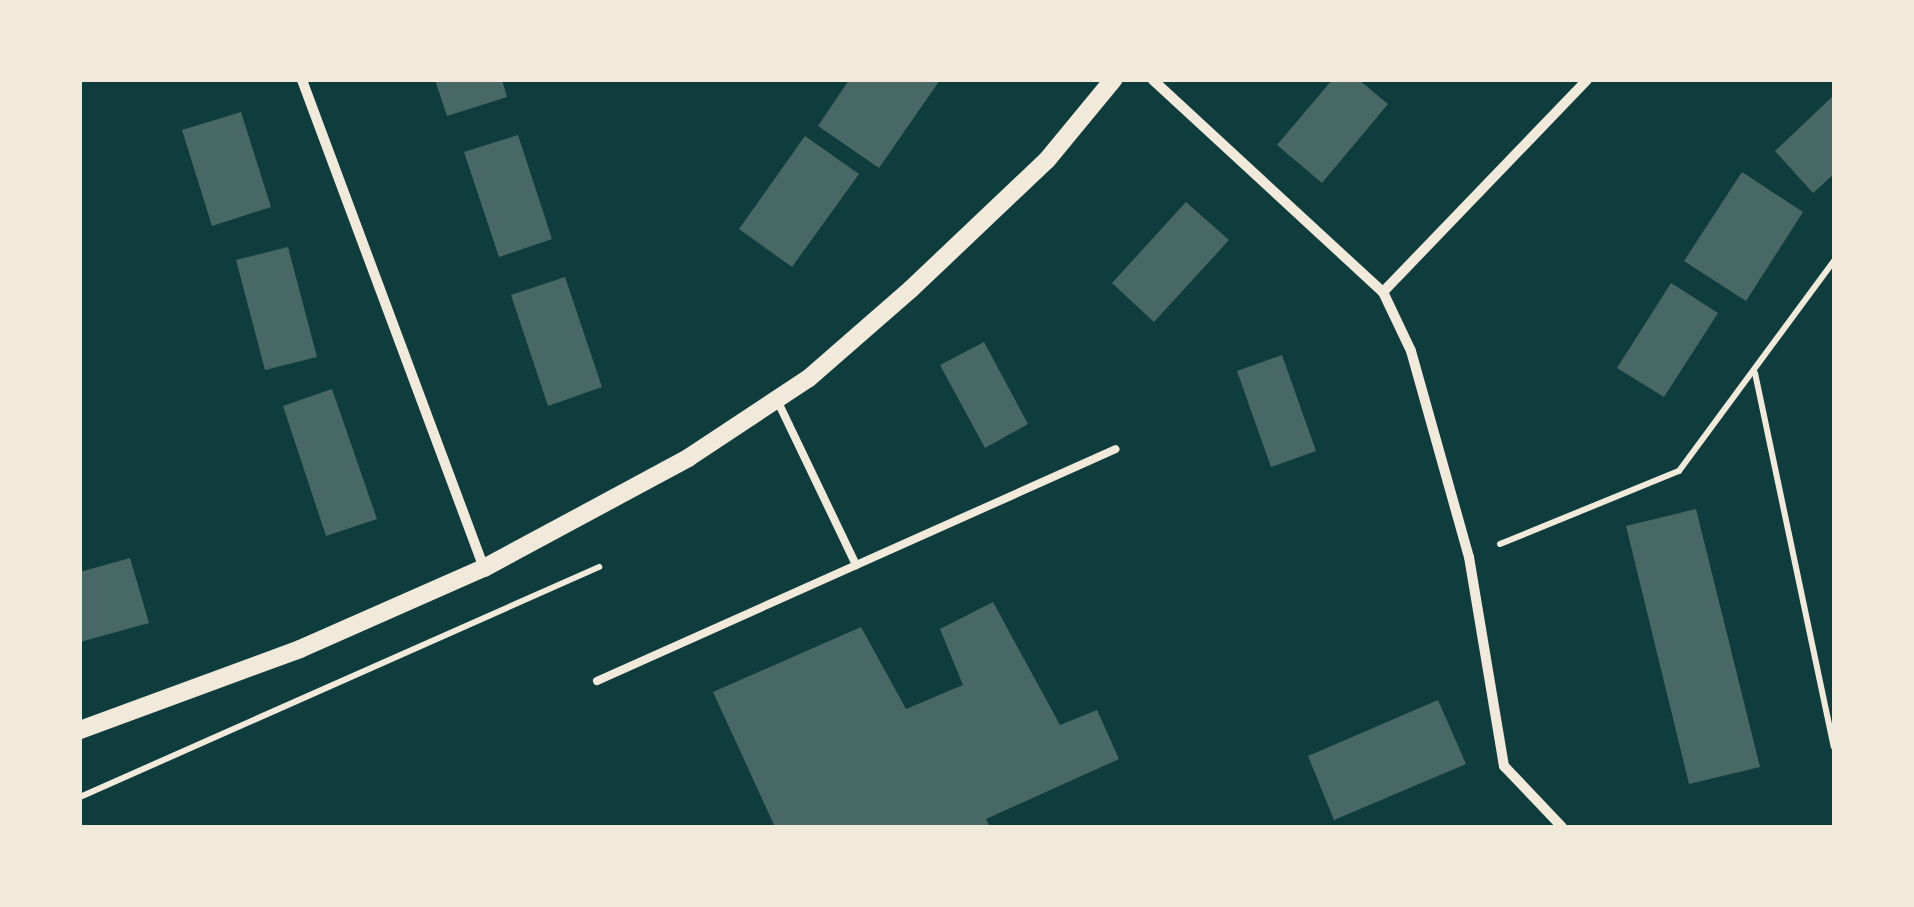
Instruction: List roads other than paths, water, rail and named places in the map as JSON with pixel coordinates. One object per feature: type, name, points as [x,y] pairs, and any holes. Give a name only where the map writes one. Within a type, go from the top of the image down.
[{"type":"street","points":[[302,80],[484,568]]},
{"type":"street","points":[[80,730],[300,649],[484,568],[594,513],[776,400],[882,314],[1020,186],[1113,80]]},
{"type":"street","points":[[1153,80],[1383,292],[1411,351],[1469,556],[1504,766],[1562,827]]},
{"type":"street","points":[[1383,292],[1587,80]]},
{"type":"lane","points":[[776,400],[856,565]]},
{"type":"lane","points":[[597,681],[1116,449]]}]
